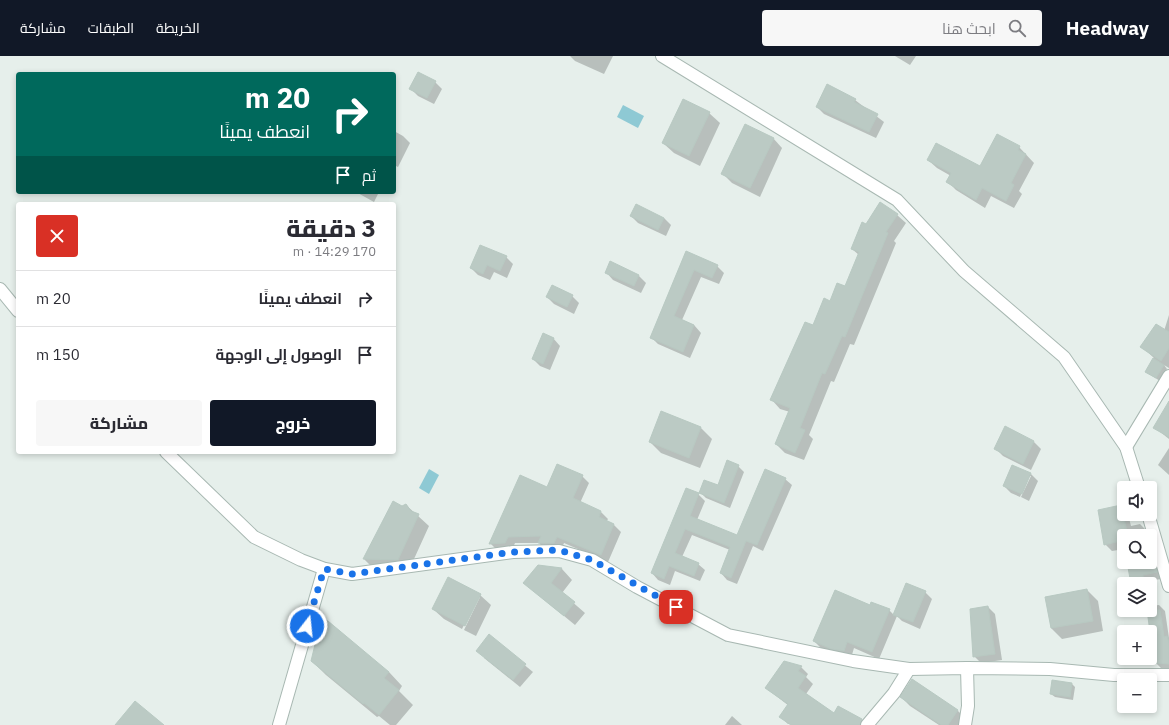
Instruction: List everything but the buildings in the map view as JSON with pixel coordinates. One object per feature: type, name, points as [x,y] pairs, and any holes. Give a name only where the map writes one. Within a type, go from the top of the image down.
[{"type":"street","points":[[662,56],[897,200],[964,271],[1064,357],[1126,447],[1137,481]]},
{"type":"street","points":[[0,289],[16,309]]},
{"type":"street","points":[[1126,447],[1169,376]]},
{"type":"street","points":[[168,454],[254,537],[301,560],[324,569],[352,574],[513,552],[559,550],[592,560],[637,587],[728,635],[853,662],[909,669],[1050,669],[1114,675],[1169,675]]},
{"type":"street","points":[[1150,521],[1169,586]]},
{"type":"street","points":[[279,725],[324,569]]},
{"type":"street","points":[[965,725],[968,706],[966,668]]},
{"type":"street","points":[[867,725],[894,693],[909,669]]},
{"type":"water","points":[[623,105],[644,116],[638,128],[617,117]]},
{"type":"water","points":[[429,469],[439,475],[429,494],[419,488]]},
{"type":"route","points":[[307,626],[324,569],[352,574],[513,552],[559,550],[592,560],[637,587],[676,607]]}]
